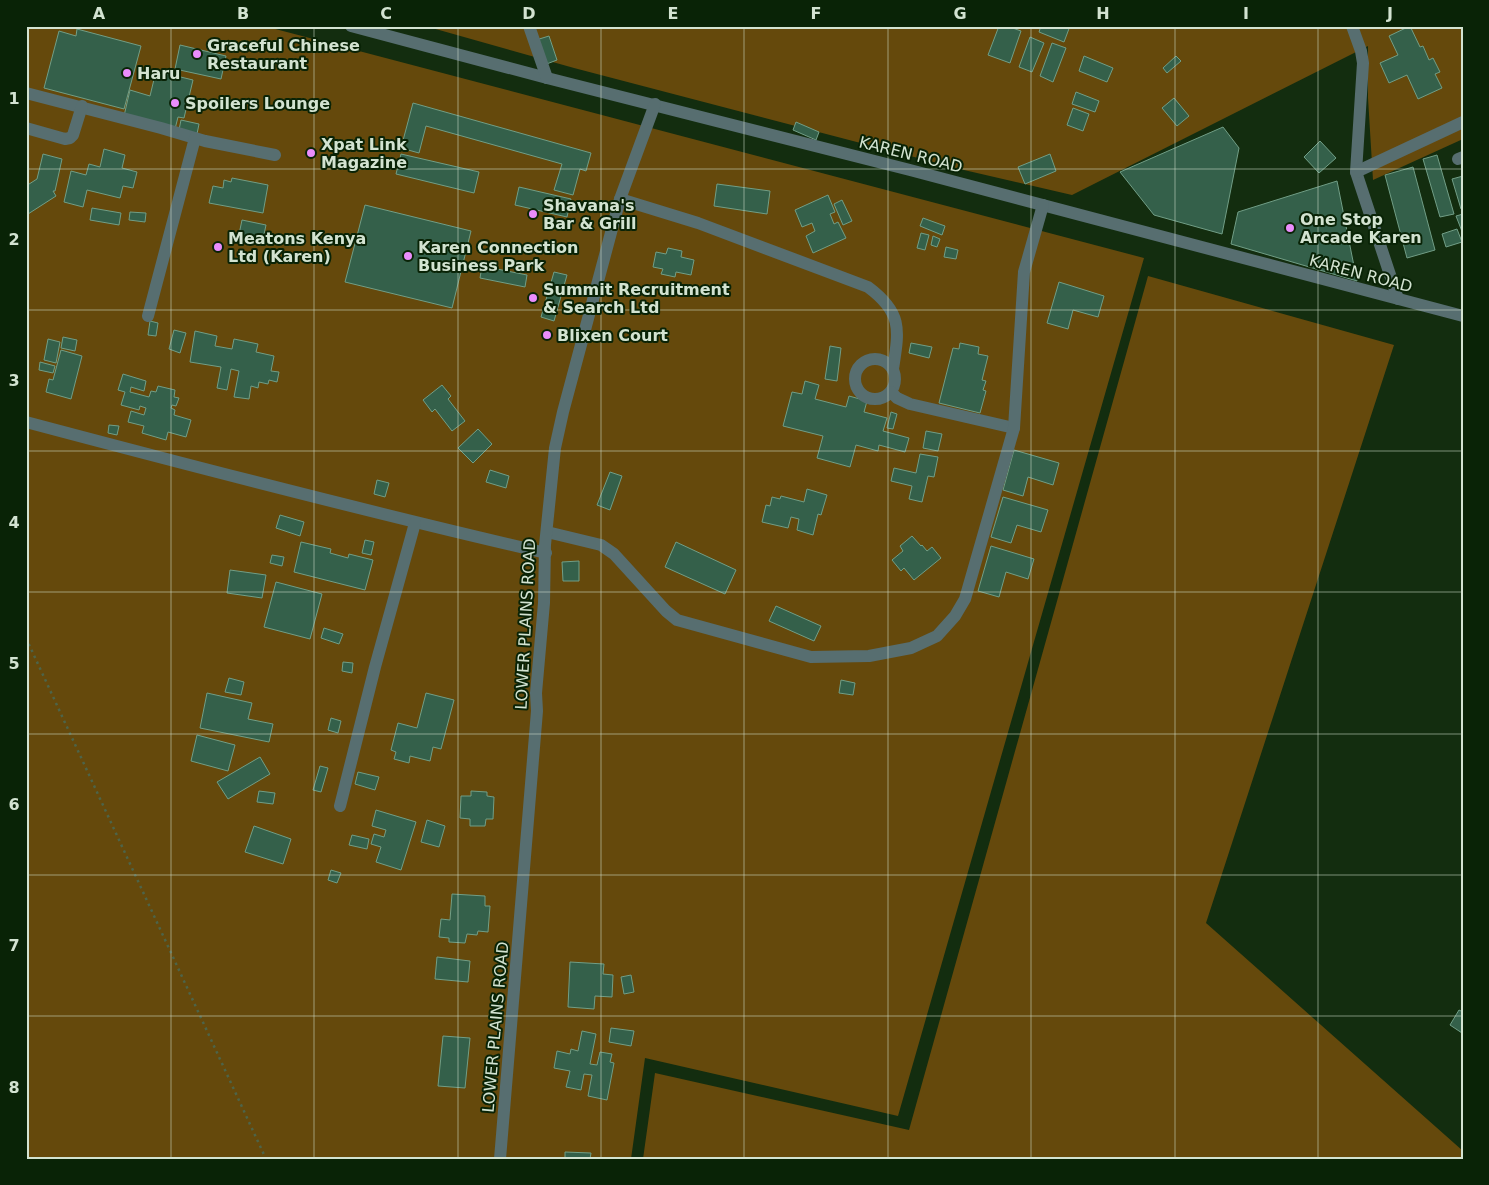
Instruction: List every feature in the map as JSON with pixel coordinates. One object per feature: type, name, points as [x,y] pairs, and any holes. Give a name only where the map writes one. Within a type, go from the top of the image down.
[{"type":"street","name":"KAREN ROAD","points":[[351,26],[1042,204],[1463,316]]},
{"type":"street","points":[[529,26],[547,78]]},
{"type":"street","points":[[1352,26],[1361,51],[1363,64],[1356,172],[1398,299]]},
{"type":"street","points":[[26,93],[82,106],[195,138],[275,154]]},
{"type":"street","name":"LOWER PLAINS ROAD","points":[[500,1159],[537,711],[536,693],[554,457],[562,412],[620,199],[655,104]]},
{"type":"street","points":[[26,128],[65,139],[70,138],[73,135],[82,106]]},
{"type":"street","points":[[1356,172],[1463,122]]},
{"type":"street","points":[[148,316],[195,138]]},
{"type":"street","points":[[620,199],[698,223],[868,287],[880,296],[894,314],[898,335],[893,369]]},
{"type":"street","points":[[547,532],[601,545],[614,554],[666,611],[678,620],[811,657],[869,656],[911,648],[936,636],[954,616],[965,599],[1014,428],[1024,272],[1042,204]]},
{"type":"street","points":[[868,360],[882,360],[888,363],[893,369],[896,379],[891,392],[882,399],[868,398],[856,386],[856,372],[868,360]]},
{"type":"street","points":[[891,392],[897,398],[910,404],[1014,428]]},
{"type":"street","points":[[26,422],[415,523],[546,553]]},
{"type":"street","points":[[340,806],[375,667],[415,523]]},
{"type":"path","points":[[26,638],[266,1159]]},
{"type":"shaded area","points":[[26,26],[264,26],[1144,258],[898,1116],[645,1058],[631,1159],[26,1159]]},
{"type":"shaded area","points":[[425,26],[1463,26],[1463,139],[1373,180],[1368,98],[1368,46],[1072,195],[964,170],[574,68]]},
{"type":"shaded area","points":[[1148,276],[1394,345],[1206,923],[1463,1151],[1463,1159],[643,1159],[655,1073],[909,1130]]},
{"type":"building","points":[[999,26],[1007,26],[1021,31],[1010,63],[988,55]]},
{"type":"building","points":[[1041,26],[1070,26],[1064,42],[1039,32]]},
{"type":"building","points":[[1410,26],[1420,47],[1423,46],[1429,60],[1433,58],[1440,72],[1435,74],[1442,88],[1418,99],[1407,75],[1389,83],[1380,63],[1398,55],[1389,36]]},
{"type":"building","points":[[77,29],[141,46],[124,109],[44,88],[59,31],[76,36]]},
{"type":"building","points":[[549,36],[557,60],[544,65],[536,40]]},
{"type":"building","points":[[1030,37],[1044,43],[1032,72],[1019,67]]},
{"type":"building","points":[[1052,43],[1066,48],[1053,82],[1040,76]]},
{"type":"building","points":[[180,45],[226,56],[221,79],[175,69]]},
{"type":"building","points":[[1084,56],[1113,68],[1107,82],[1079,71]]},
{"type":"building","points":[[1176,56],[1181,61],[1167,73],[1163,68]]},
{"type":"building","points":[[156,71],[193,80],[184,118],[178,117],[175,129],[124,116],[130,90],[150,96]]},
{"type":"building","points":[[1076,92],[1099,101],[1095,112],[1072,104]]},
{"type":"building","points":[[1174,98],[1189,116],[1177,126],[1162,108]]},
{"type":"building","points":[[413,103],[591,153],[586,171],[580,169],[573,195],[554,190],[562,164],[426,126],[419,153],[401,148]]},
{"type":"building","points":[[1073,108],[1089,114],[1083,131],[1067,125]]},
{"type":"building","points":[[181,120],[199,124],[197,134],[179,130]]},
{"type":"building","points":[[796,122],[819,132],[816,140],[793,130]]},
{"type":"building","points":[[1223,127],[1239,148],[1222,234],[1154,215],[1120,172]]},
{"type":"building","points":[[1320,141],[1336,158],[1319,173],[1304,157]]},
{"type":"building","points":[[104,149],[125,155],[122,168],[137,172],[133,188],[123,186],[120,198],[87,190],[83,207],[64,202],[71,171],[86,175],[89,164],[100,167]]},
{"type":"building","points":[[43,154],[62,159],[55,191],[53,191],[56,196],[28,214],[26,211],[26,186],[37,179]]},
{"type":"building","points":[[401,154],[479,172],[474,193],[396,174]]},
{"type":"building","points":[[1050,154],[1056,171],[1025,184],[1018,167]]},
{"type":"building","points":[[1437,155],[1454,214],[1440,217],[1423,159]]},
{"type":"building","points":[[1413,167],[1435,250],[1407,258],[1385,175]]},
{"type":"building","points":[[1463,176],[1463,209],[1461,209],[1452,179]]},
{"type":"building","points":[[232,178],[268,185],[263,213],[209,203],[213,186],[223,188],[224,180],[231,182]]},
{"type":"building","name":"One Stop Arcade Karen","points":[[1337,181],[1357,281],[1231,244],[1238,212]]},
{"type":"building","points":[[717,184],[770,191],[767,214],[714,206]]},
{"type":"building","points":[[519,187],[571,199],[567,217],[515,205]]},
{"type":"building","points":[[828,195],[835,212],[830,214],[834,224],[838,222],[846,238],[813,253],[806,236],[815,231],[812,223],[802,227],[795,210]]},
{"type":"building","points":[[842,200],[852,221],[843,225],[834,204]]},
{"type":"building","name":"Karen Connection Business Park","points":[[365,205],[471,231],[452,308],[345,282]]},
{"type":"building","points":[[92,208],[121,213],[119,225],[90,220]]},
{"type":"building","points":[[130,212],[146,213],[145,222],[129,220]]},
{"type":"building","points":[[1463,214],[1463,234],[1456,216]]},
{"type":"building","points":[[923,218],[945,226],[942,235],[920,226]]},
{"type":"building","points":[[242,220],[266,225],[262,244],[238,239]]},
{"type":"building","points":[[1457,229],[1462,242],[1446,247],[1442,234]]},
{"type":"building","points":[[921,233],[929,235],[925,250],[917,248]]},
{"type":"building","points":[[933,236],[940,239],[937,247],[931,245]]},
{"type":"building","points":[[946,247],[958,250],[956,259],[944,257]]},
{"type":"building","points":[[668,248],[682,251],[681,257],[694,260],[691,275],[676,272],[675,277],[661,274],[663,269],[653,267],[656,252],[666,254]]},
{"type":"building","points":[[482,266],[527,275],[525,287],[480,278]]},
{"type":"building","points":[[554,272],[567,275],[554,321],[541,317]]},
{"type":"building","points":[[1059,282],[1104,296],[1098,317],[1073,310],[1068,329],[1047,323]]},
{"type":"building","points":[[150,321],[158,323],[156,336],[148,335]]},
{"type":"building","points":[[174,330],[186,333],[180,353],[169,349]]},
{"type":"building","points":[[195,331],[217,336],[215,346],[232,349],[234,339],[258,344],[256,352],[274,356],[271,371],[279,372],[277,382],[269,380],[268,384],[259,382],[258,388],[251,386],[249,399],[234,397],[239,371],[231,369],[227,390],[217,388],[221,367],[190,362]]},
{"type":"building","points":[[63,337],[77,340],[75,351],[61,348]]},
{"type":"building","points":[[48,339],[60,342],[56,363],[44,360]]},
{"type":"building","points":[[911,343],[932,347],[929,358],[909,353]]},
{"type":"building","points":[[960,343],[979,347],[978,354],[988,356],[982,380],[986,381],[983,390],[986,391],[980,413],[939,403],[953,348],[959,349]]},
{"type":"building","points":[[830,346],[841,348],[837,381],[825,379]]},
{"type":"building","points":[[61,350],[82,356],[71,399],[46,392],[49,379],[53,380]]},
{"type":"building","points":[[40,362],[55,366],[53,373],[39,370]]},
{"type":"building","points":[[123,374],[146,381],[144,391],[131,387],[130,392],[149,397],[151,391],[156,392],[158,386],[175,390],[174,397],[179,398],[176,406],[172,405],[171,408],[175,410],[174,415],[191,420],[186,437],[168,432],[166,440],[142,433],[144,426],[128,422],[131,411],[144,415],[146,408],[140,406],[139,410],[121,405],[125,392],[118,390]]},
{"type":"building","points":[[805,381],[819,385],[815,399],[846,407],[849,396],[867,401],[864,412],[887,418],[883,431],[909,438],[905,452],[879,445],[878,451],[856,445],[850,467],[817,458],[823,436],[783,426],[792,392],[802,394]]},
{"type":"building","points":[[442,385],[451,396],[448,399],[465,421],[452,431],[435,409],[432,412],[423,400]]},
{"type":"building","points":[[891,412],[897,414],[893,429],[887,428]]},
{"type":"building","points":[[109,425],[119,426],[117,435],[108,433]]},
{"type":"building","points":[[478,429],[492,444],[473,463],[458,448]]},
{"type":"building","points":[[926,431],[942,434],[938,451],[923,448]]},
{"type":"building","points":[[1014,450],[1059,463],[1053,485],[1028,477],[1023,496],[1003,490]]},
{"type":"building","points":[[920,454],[938,457],[934,477],[928,476],[922,502],[909,499],[912,486],[891,481],[894,468],[916,473]]},
{"type":"building","points":[[490,470],[509,476],[506,488],[486,482]]},
{"type":"building","points":[[610,472],[622,476],[610,510],[597,505]]},
{"type":"building","points":[[377,480],[389,483],[385,497],[374,494]]},
{"type":"building","points":[[807,489],[827,495],[821,515],[818,514],[813,535],[797,530],[799,519],[791,517],[788,528],[762,522],[766,505],[770,506],[772,497],[780,499],[781,496],[804,502]]},
{"type":"building","points":[[1003,497],[1048,510],[1041,532],[1017,525],[1011,543],[991,537]]},
{"type":"building","points":[[280,515],[304,522],[300,536],[276,528]]},
{"type":"building","points":[[912,536],[927,551],[932,547],[941,558],[914,580],[904,568],[901,571],[892,560],[903,551],[900,546]]},
{"type":"building","points":[[365,540],[374,542],[371,555],[362,553]]},
{"type":"building","points":[[301,542],[331,549],[330,553],[348,558],[349,554],[373,560],[365,590],[294,572]]},
{"type":"building","points":[[676,542],[736,570],[725,594],[665,567]]},
{"type":"building","points":[[991,546],[1034,559],[1028,579],[1006,572],[999,597],[978,591]]},
{"type":"building","points":[[272,555],[284,557],[282,566],[270,563]]},
{"type":"building","points":[[579,561],[579,581],[563,581],[562,562]]},
{"type":"building","points":[[230,570],[266,575],[262,598],[227,593]]},
{"type":"building","points":[[276,582],[322,594],[310,639],[264,627]]},
{"type":"building","points":[[776,606],[821,626],[814,641],[769,621]]},
{"type":"building","points":[[324,628],[343,634],[339,644],[321,638]]},
{"type":"building","points":[[343,662],[353,663],[352,673],[342,671]]},
{"type":"building","points":[[229,678],[244,682],[241,695],[225,692]]},
{"type":"building","points":[[841,680],[855,683],[853,695],[839,693]]},
{"type":"building","points":[[207,693],[252,703],[248,719],[273,724],[269,742],[200,728]]},
{"type":"building","points":[[426,693],[454,700],[441,749],[433,747],[430,761],[410,756],[409,763],[394,759],[396,752],[391,750],[398,723],[417,728]]},
{"type":"building","points":[[331,718],[341,721],[338,733],[328,730]]},
{"type":"building","points":[[197,735],[235,745],[228,771],[191,761]]},
{"type":"building","points":[[260,757],[270,774],[228,799],[217,782]]},
{"type":"building","points":[[320,766],[328,768],[321,792],[313,790]]},
{"type":"building","points":[[358,772],[379,777],[375,790],[355,784]]},
{"type":"building","points":[[259,791],[275,793],[273,804],[257,802]]},
{"type":"building","points":[[471,791],[487,792],[487,796],[494,797],[493,819],[486,819],[485,826],[470,826],[470,819],[460,818],[461,796],[471,796]]},
{"type":"building","points":[[376,810],[416,822],[401,870],[376,862],[381,847],[371,844],[374,834],[384,837],[386,830],[372,826]]},
{"type":"building","points":[[427,820],[445,826],[439,847],[421,842]]},
{"type":"building","points":[[254,826],[291,839],[283,864],[245,852]]},
{"type":"building","points":[[352,835],[369,839],[367,849],[349,845]]},
{"type":"building","points":[[331,870],[341,873],[337,883],[328,880]]},
{"type":"building","points":[[452,894],[485,896],[485,906],[490,906],[488,932],[478,931],[477,935],[467,934],[465,943],[449,942],[449,938],[439,937],[441,919],[450,920]]},
{"type":"building","points":[[437,957],[470,961],[468,982],[435,979]]},
{"type":"building","points":[[570,962],[604,964],[603,974],[613,975],[612,997],[595,996],[594,1009],[568,1007]]},
{"type":"building","points":[[631,975],[634,992],[624,994],[621,977]]},
{"type":"building","points":[[1459,1010],[1463,1012],[1462,1033],[1450,1025]]},
{"type":"building","points":[[611,1028],[634,1031],[631,1046],[609,1042]]},
{"type":"building","points":[[582,1031],[596,1034],[590,1064],[597,1065],[600,1052],[612,1054],[610,1062],[614,1063],[607,1100],[588,1096],[592,1075],[584,1074],[581,1090],[566,1087],[570,1071],[554,1068],[557,1051],[570,1054],[571,1049],[578,1051]]},
{"type":"building","points":[[443,1036],[470,1038],[465,1088],[438,1086]]},
{"type":"building","points":[[565,1152],[591,1153],[590,1159],[565,1159]]},
{"type":"place","name":"Graceful Chinese Restaurant","points":[[197,54]]},
{"type":"place","name":"Haru","points":[[127,73]]},
{"type":"place","name":"Spoilers Lounge","points":[[175,103]]},
{"type":"place","name":"Xpat Link Magazine","points":[[311,153]]},
{"type":"place","name":"Shavana's Bar & Grill","points":[[533,214]]},
{"type":"place","name":"One Stop Arcade Karen","points":[[1290,228]]},
{"type":"place","name":"Meatons Kenya Ltd (Karen)","points":[[218,247]]},
{"type":"place","name":"Karen Connection Business Park","points":[[408,256]]},
{"type":"place","name":"Summit Recruitment & Search Ltd","points":[[533,298]]},
{"type":"place","name":"Blixen Court","points":[[547,335]]}]
